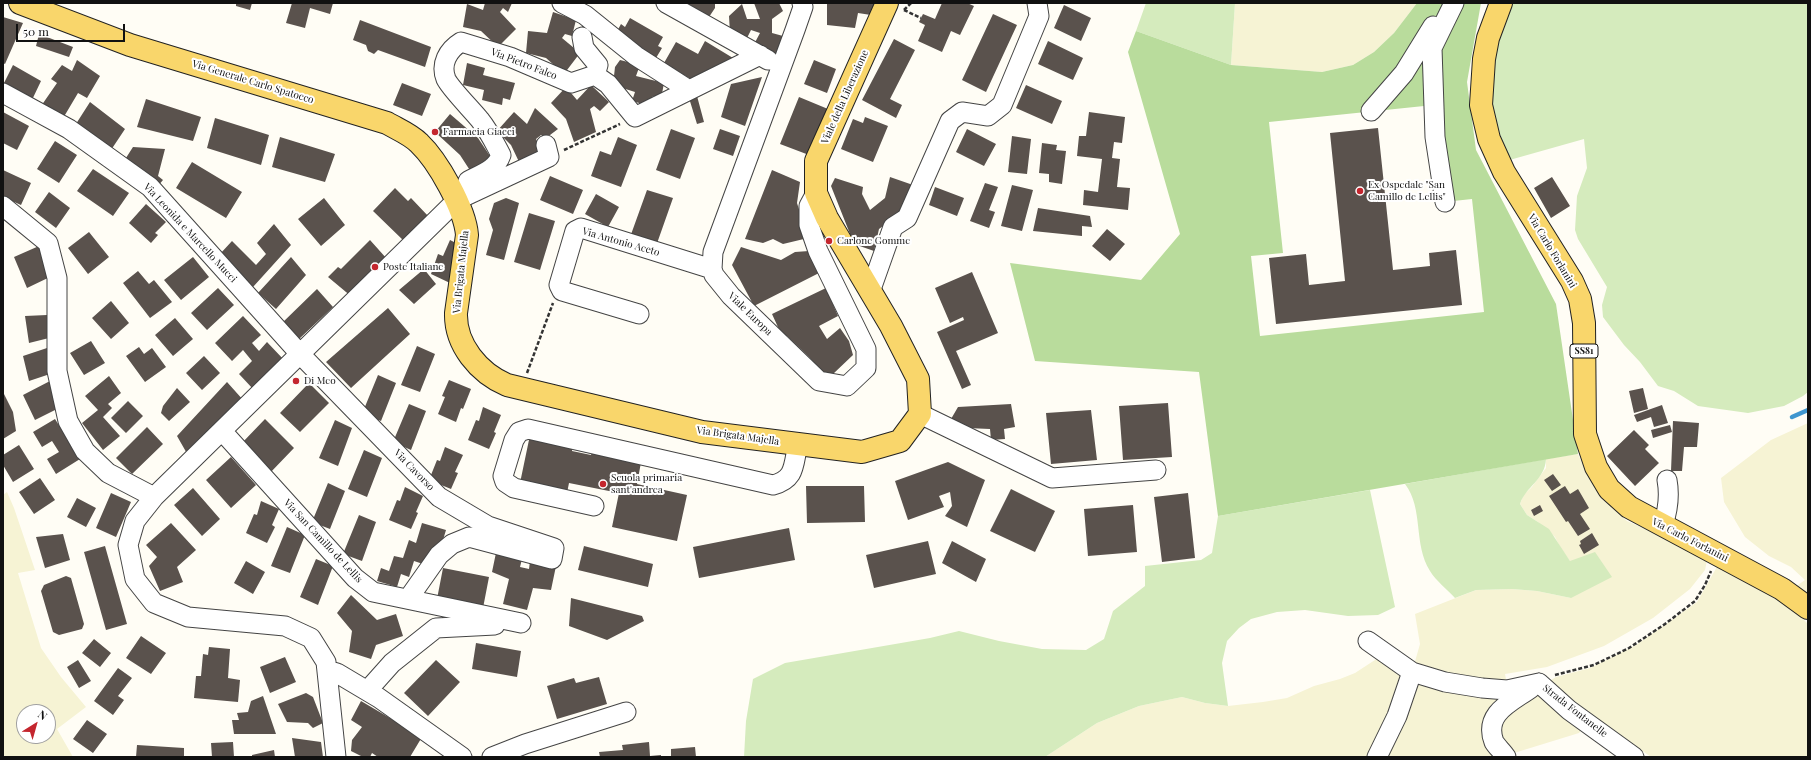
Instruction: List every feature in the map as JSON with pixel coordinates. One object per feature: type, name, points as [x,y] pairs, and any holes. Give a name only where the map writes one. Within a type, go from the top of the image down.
[{"type":"main road","name":"Via Generale Carlo Spatocco","points":[[20,3],[130,45],[387,123],[408,135],[422,146],[454,194]]},
{"type":"main road","name":"Via Carlo Forlanini","points":[[1502,3],[1488,38],[1484,59],[1481,105],[1489,139],[1504,172],[1572,281],[1580,299],[1584,323],[1585,434],[1596,467],[1609,489],[1628,507],[1782,589],[1808,608]]},
{"type":"main road","name":"Viale della Liberazione","points":[[816,193],[816,161],[895,7]]},
{"type":"main road","points":[[816,193],[827,218],[891,326],[918,380],[920,414]]},
{"type":"main road","name":"Via Brigata Majella","points":[[454,194],[464,217],[467,235],[456,324],[458,335],[468,351],[484,371],[495,380],[507,385],[702,432],[862,452],[900,441],[920,414]]},
{"type":"street","points":[[562,3],[585,15],[636,56],[690,90]]},
{"type":"street","points":[[666,3],[781,67]]},
{"type":"street","points":[[712,269],[713,252],[803,8],[802,3]]},
{"type":"street","points":[[870,292],[893,227],[907,218],[950,121],[962,112],[988,116],[1002,105],[1039,16],[1037,3]]},
{"type":"street","points":[[1371,112],[1404,72],[1447,3]]},
{"type":"street","points":[[1445,202],[1435,137],[1432,48],[1454,3]]},
{"type":"street","points":[[582,37],[584,48],[598,65],[595,75],[608,84],[635,117],[760,55]]},
{"type":"street","name":"Via Pietro Falco","points":[[454,194],[492,169],[498,164],[501,155],[482,122],[446,80],[444,68],[447,54],[454,47],[461,42],[510,57],[571,83],[595,75]]},
{"type":"street","name":"Via Leonida e Marcello Mucci","points":[[3,93],[69,129],[150,187],[300,354]]},
{"type":"street","points":[[336,757],[326,662],[311,638],[285,626],[188,617],[154,603],[135,579],[128,545],[135,521],[154,496],[300,354],[454,194],[548,151]]},
{"type":"street","name":"Viale Europa","points":[[712,269],[714,275],[730,296],[819,381],[847,386],[866,368],[866,349],[818,251],[810,225],[809,206],[816,193]]},
{"type":"street","points":[[3,206],[48,243],[57,278],[57,370],[68,421],[85,451],[108,473],[154,496]]},
{"type":"street","name":"Via Antonio Aceto","points":[[639,314],[562,291],[559,285],[575,231],[581,228],[712,269]]},
{"type":"street","name":"Via Cavorso","points":[[300,354],[439,497],[488,526],[554,548],[552,559],[469,537],[452,544],[439,555],[408,599]]},
{"type":"street","points":[[920,414],[1052,478],[1156,470]]},
{"type":"street","points":[[594,506],[514,488],[505,482],[503,476],[514,440],[519,432],[528,429],[773,485],[783,482],[790,476],[798,444]]},
{"type":"street","name":"Via San Camillo de Lellis","points":[[222,431],[355,578],[373,592],[517,622],[503,625],[436,628],[392,663],[367,691]]},
{"type":"street","points":[[1663,525],[1669,503],[1670,491],[1667,480]]},
{"type":"street","points":[[1368,641],[1412,672],[1445,682],[1482,688],[1507,690],[1539,683]]},
{"type":"street","points":[[327,670],[337,672],[367,691],[462,757]]},
{"type":"street","points":[[1377,757],[1397,716],[1412,672]]},
{"type":"street","name":"Strada Fontanelle","points":[[1506,757],[1495,743],[1492,730],[1492,719],[1498,710],[1539,683],[1569,710],[1634,757]]},
{"type":"street","points":[[492,757],[525,744],[626,712]]},
{"type":"path","points":[[895,7],[921,18]]},
{"type":"path","points":[[548,151],[635,117]]},
{"type":"path","points":[[525,380],[548,315]]},
{"type":"path","points":[[1539,683],[1555,675],[1594,665],[1629,648],[1665,624],[1695,601],[1705,585],[1718,554]]},
{"type":"shaded area","points":[[1235,3],[1417,3],[1394,33],[1374,52],[1353,65],[1322,72],[1231,65]]},
{"type":"shaded area","points":[[1808,423],[1808,599],[1795,587],[1805,580],[1791,567],[1769,556],[1745,537],[1724,502],[1721,478],[1771,440]]},
{"type":"shaded area","points":[[1578,454],[1586,472],[1604,500],[1627,521],[1708,556],[1705,570],[1690,589],[1653,618],[1604,646],[1547,667],[1505,674],[1507,685],[1545,684],[1556,677],[1590,668],[1636,645],[1697,602],[1718,565],[1743,577],[1795,611],[1808,624],[1808,757],[1651,757],[1593,716],[1579,733],[1501,757],[1380,757],[1404,700],[1420,644],[1415,614],[1476,590],[1512,589],[1537,591],[1571,598],[1570,561],[1561,549],[1555,537],[1538,522],[1527,515],[1520,504],[1524,494],[1531,488],[1546,468],[1546,459]]},
{"type":"shaded area","points":[[7,492],[35,570],[18,573],[41,648],[61,677],[86,707],[57,729],[73,757],[3,757],[3,495]]},
{"type":"shaded area","points":[[1378,658],[1408,672],[1370,757],[1045,757],[1097,723],[1139,706],[1182,697],[1205,703],[1228,706],[1287,698],[1314,686],[1355,673]]},
{"type":"green space","points":[[1146,3],[1235,3],[1231,65],[1136,31]]},
{"type":"green space","points":[[1417,3],[1481,3],[1467,82],[1476,150],[1556,304],[1578,454],[1218,516],[1199,372],[1035,361],[1010,263],[1141,280],[1180,234],[1128,52],[1136,31],[1231,65],[1322,72],[1353,65],[1374,52],[1394,33]],"holes":[[[1424,106],[1435,203],[1472,199],[1484,312],[1260,336],[1251,256],[1283,253],[1269,122]]]},
{"type":"green space","points":[[1509,3],[1808,3],[1808,392],[1803,396],[1784,406],[1748,413],[1698,406],[1674,391],[1658,386],[1603,317],[1602,305],[1607,287],[1578,239],[1575,230],[1577,196],[1587,168],[1584,139],[1506,161],[1492,129],[1491,65]]},
{"type":"green space","points":[[1546,459],[1545,466],[1539,478],[1526,492],[1520,504],[1527,515],[1549,529],[1570,561],[1595,552],[1612,577],[1571,598],[1537,591],[1512,589],[1476,590],[1455,598],[1432,575],[1425,561],[1415,504],[1405,484]]},
{"type":"green space","points":[[1370,490],[1395,607],[1378,615],[1348,616],[1305,610],[1277,612],[1251,619],[1239,628],[1227,641],[1222,663],[1228,706],[1205,703],[1182,697],[1139,706],[1097,723],[1045,757],[744,757],[746,721],[753,679],[785,663],[930,638],[959,631],[999,641],[1042,649],[1086,650],[1104,639],[1113,611],[1145,586],[1145,566],[1201,560],[1212,553],[1218,516]]},
{"type":"building","points":[[236,3],[252,3],[250,10],[236,6]]},
{"type":"building","points":[[292,3],[333,3],[330,14],[310,8],[305,28],[286,23]]},
{"type":"building","points":[[485,3],[512,3],[508,12],[503,8],[500,12],[516,29],[498,47],[481,31],[463,27],[467,4],[483,10]]},
{"type":"building","points":[[684,3],[715,3],[715,8],[709,17]]},
{"type":"building","points":[[754,3],[779,3],[783,11],[772,19],[772,33],[783,36],[776,59],[752,48],[760,33],[751,30],[746,40],[730,33],[729,16],[742,4],[747,19],[760,19]]},
{"type":"building","points":[[827,3],[877,3],[871,15],[858,13],[855,28],[827,25]]},
{"type":"building","points":[[942,3],[967,3],[974,6],[960,35],[951,31],[942,52],[918,41],[925,25],[919,22],[923,14],[935,19]]},
{"type":"building","points":[[1064,5],[1091,18],[1081,41],[1054,28]]},
{"type":"building","points":[[553,12],[576,20],[572,36],[565,34],[562,38],[580,53],[564,74],[546,58],[526,53],[528,31],[547,33]]},
{"type":"building","points":[[993,14],[1017,25],[986,92],[962,80]]},
{"type":"building","points":[[3,17],[23,23],[5,64],[3,63]]},
{"type":"building","points":[[630,18],[663,37],[658,46],[662,48],[656,58],[615,35],[621,24],[625,27]]},
{"type":"building","points":[[360,20],[431,47],[425,67],[378,50],[374,54],[368,51],[366,45],[353,40]]},
{"type":"building","points":[[39,34],[73,47],[69,57],[36,46]]},
{"type":"building","points":[[894,39],[915,50],[890,99],[902,105],[896,118],[862,100]]},
{"type":"building","points":[[705,41],[733,58],[694,81],[664,63],[676,42],[698,54]]},
{"type":"building","points":[[1048,41],[1083,58],[1073,80],[1038,64]]},
{"type":"building","points":[[77,60],[100,76],[87,98],[78,93],[62,120],[39,109],[57,83],[51,79],[62,65],[72,71]]},
{"type":"building","points":[[620,60],[640,65],[636,76],[664,83],[661,99],[653,96],[650,106],[632,101],[635,92],[613,85],[615,67]]},
{"type":"building","points":[[814,60],[836,69],[827,93],[804,84]]},
{"type":"building","points":[[467,63],[485,68],[483,75],[515,83],[510,100],[503,98],[502,105],[482,100],[484,90],[463,85]]},
{"type":"building","points":[[13,65],[41,81],[31,102],[3,85]]},
{"type":"building","points":[[762,77],[745,126],[721,117],[731,84]]},
{"type":"building","points":[[402,83],[431,94],[422,116],[393,105]]},
{"type":"building","points":[[591,85],[609,102],[600,111],[594,106],[590,109],[596,132],[574,142],[566,119],[551,103],[566,87],[577,100]]},
{"type":"building","points":[[1026,85],[1062,101],[1052,124],[1016,108]]},
{"type":"building","points":[[697,96],[704,122],[697,124],[689,98]]},
{"type":"building","points":[[799,97],[828,109],[809,155],[780,144]]},
{"type":"building","points":[[146,99],[201,117],[193,141],[137,127]]},
{"type":"building","points":[[90,102],[125,129],[109,153],[74,127]]},
{"type":"building","points":[[535,108],[558,129],[546,138],[541,135],[536,139],[543,155],[520,164],[511,145],[497,131],[514,112],[527,124]]},
{"type":"building","points":[[3,112],[29,126],[17,150],[3,143]]},
{"type":"building","points":[[1089,112],[1125,117],[1122,143],[1114,142],[1112,158],[1120,159],[1117,187],[1130,188],[1128,210],[1083,205],[1084,190],[1098,192],[1102,159],[1077,156],[1079,136],[1086,136]]},
{"type":"building","points":[[450,114],[478,138],[494,162],[473,175],[460,155],[435,132]]},
{"type":"building","points":[[865,117],[888,126],[873,162],[841,149],[853,119],[863,123]]},
{"type":"building","points":[[215,118],[269,135],[261,165],[207,148]]},
{"type":"building","name":"Ex Ospedale \"San Camillo de Lellis\"","points":[[1378,128],[1393,270],[1430,266],[1429,253],[1456,250],[1462,305],[1276,324],[1269,258],[1306,254],[1309,285],[1345,281],[1330,133]]},
{"type":"building","points":[[671,129],[695,138],[680,179],[656,170]]},
{"type":"building","points":[[720,129],[740,136],[733,156],[713,149]]},
{"type":"building","points":[[967,129],[996,144],[984,166],[956,152]]},
{"type":"building","points":[[1012,136],[1031,139],[1027,174],[1008,172]]},
{"type":"building","points":[[280,137],[335,154],[325,182],[272,167]]},
{"type":"building","points":[[618,137],[637,145],[621,187],[591,176],[600,151],[611,155]]},
{"type":"building","points":[[55,141],[77,155],[59,183],[37,169]]},
{"type":"building","points":[[1042,143],[1057,145],[1056,150],[1066,151],[1062,184],[1049,182],[1049,174],[1039,173]]},
{"type":"building","points":[[133,147],[165,149],[158,176],[163,180],[157,187],[124,161]]},
{"type":"building","points":[[192,162],[242,192],[226,218],[176,188]]},
{"type":"building","points":[[93,169],[129,193],[113,216],[77,191]]},
{"type":"building","points":[[3,170],[31,183],[21,205],[3,197]]},
{"type":"building","points":[[772,170],[800,182],[797,203],[808,238],[783,244],[773,239],[763,243],[745,239]]},
{"type":"building","points":[[550,176],[583,190],[573,214],[540,200]]},
{"type":"building","points":[[890,177],[913,185],[904,210],[879,229],[874,251],[854,244],[831,186],[835,178],[863,187],[862,194],[870,210],[885,198]]},
{"type":"building","points":[[1552,177],[1570,206],[1551,218],[1534,188]]},
{"type":"building","points":[[985,183],[998,187],[989,210],[995,212],[989,228],[970,221]]},
{"type":"building","points":[[1012,185],[1033,190],[1022,231],[1001,226]]},
{"type":"building","points":[[935,187],[964,198],[957,216],[929,205]]},
{"type":"building","points":[[395,188],[408,201],[411,198],[429,217],[405,242],[373,211]]},
{"type":"building","points":[[647,190],[673,198],[655,249],[629,240]]},
{"type":"building","points":[[49,192],[70,208],[56,228],[35,212]]},
{"type":"building","points":[[596,194],[619,207],[608,227],[585,214]]},
{"type":"building","points":[[324,198],[345,225],[321,246],[298,219]]},
{"type":"building","points":[[506,198],[519,203],[504,260],[486,255],[493,230],[489,219],[494,203]]},
{"type":"building","points":[[146,204],[166,222],[155,233],[158,235],[151,243],[129,223]]},
{"type":"building","points":[[1038,208],[1090,216],[1092,227],[1082,226],[1082,236],[1033,231]]},
{"type":"building","points":[[529,213],[555,221],[540,270],[514,262]]},
{"type":"building","points":[[274,224],[291,245],[253,287],[220,254],[232,241],[256,265],[266,254],[257,243]]},
{"type":"building","points":[[1107,229],[1125,244],[1110,261],[1092,246]]},
{"type":"building","points":[[89,232],[109,257],[88,274],[68,248]]},
{"type":"building","points":[[370,240],[387,259],[352,297],[328,277],[338,267],[341,269]]},
{"type":"building","points":[[450,240],[462,246],[450,283],[431,274],[438,254],[443,256]]},
{"type":"building","points":[[39,246],[52,276],[27,288],[14,257]]},
{"type":"building","points":[[741,247],[781,260],[795,252],[809,251],[821,272],[754,306],[732,265]]},
{"type":"building","points":[[193,257],[209,277],[181,300],[164,280]]},
{"type":"building","points":[[291,257],[306,275],[276,309],[258,293]]},
{"type":"building","points":[[424,269],[436,284],[414,304],[399,290]]},
{"type":"building","points":[[138,271],[149,284],[154,280],[172,302],[150,318],[123,283]]},
{"type":"building","points":[[972,272],[998,333],[956,351],[971,385],[962,389],[937,332],[964,320],[963,317],[950,323],[935,288]]},
{"type":"building","points":[[218,288],[234,305],[207,330],[191,313]]},
{"type":"building","points":[[826,288],[838,316],[819,326],[827,339],[840,328],[849,341],[853,355],[833,374],[822,372],[787,336],[782,336],[772,314]]},
{"type":"building","points":[[317,289],[333,307],[298,340],[281,324]]},
{"type":"building","points":[[111,301],[129,323],[111,339],[92,318]]},
{"type":"building","points":[[388,308],[410,334],[351,388],[326,362]]},
{"type":"building","points":[[47,315],[49,338],[29,343],[25,316]]},
{"type":"building","points":[[243,316],[261,335],[252,343],[259,351],[267,342],[285,361],[254,390],[239,374],[252,361],[243,350],[232,361],[215,343]]},
{"type":"building","points":[[175,318],[193,339],[173,356],[155,335]]},
{"type":"building","points":[[91,341],[105,363],[84,375],[70,353]]},
{"type":"building","points":[[417,346],[435,354],[420,392],[401,385]]},
{"type":"building","points":[[139,347],[144,354],[152,348],[166,367],[145,382],[126,356]]},
{"type":"building","points":[[47,348],[53,373],[29,381],[23,356]]},
{"type":"building","points":[[204,356],[220,373],[202,390],[186,373]]},
{"type":"building","points":[[378,375],[396,383],[381,421],[362,414]]},
{"type":"building","points":[[109,376],[121,393],[108,404],[112,408],[103,417],[120,436],[103,450],[82,423],[98,410],[85,396]]},
{"type":"building","points":[[449,380],[471,389],[463,409],[461,408],[456,422],[438,414],[445,397],[442,396]]},
{"type":"building","points":[[50,381],[59,408],[35,420],[23,395]]},
{"type":"building","points":[[227,382],[244,401],[189,457],[177,436]]},
{"type":"building","points":[[309,383],[329,403],[300,432],[280,413]]},
{"type":"building","points":[[177,388],[190,402],[169,421],[161,413],[163,406]]},
{"type":"building","points":[[1643,388],[1648,409],[1634,413],[1629,391]]},
{"type":"building","points":[[4,394],[13,412],[16,431],[3,439],[3,395]]},
{"type":"building","points":[[128,401],[143,416],[126,433],[111,418]]},
{"type":"building","points":[[1168,403],[1172,457],[1123,460],[1119,406]]},
{"type":"building","points":[[409,404],[426,411],[411,450],[393,442]]},
{"type":"building","points":[[1011,404],[1015,427],[1004,429],[1005,439],[991,440],[990,429],[967,428],[951,419],[958,407]]},
{"type":"building","points":[[1662,405],[1668,423],[1654,427],[1651,417],[1637,422],[1634,415]]},
{"type":"building","points":[[483,407],[501,415],[494,432],[496,433],[489,449],[468,440],[476,420],[479,421]]},
{"type":"building","points":[[1091,410],[1097,460],[1051,464],[1046,413]]},
{"type":"building","points":[[55,419],[80,459],[56,474],[47,459],[59,452],[52,441],[42,447],[33,432]]},
{"type":"building","points":[[265,419],[294,448],[269,474],[240,445]]},
{"type":"building","points":[[335,420],[352,428],[338,466],[319,458]]},
{"type":"building","points":[[1673,421],[1699,423],[1697,447],[1684,447],[1682,471],[1671,471]]},
{"type":"building","points":[[1670,425],[1672,432],[1653,438],[1651,430]]},
{"type":"building","points":[[147,427],[163,444],[132,474],[116,458]]},
{"type":"building","points":[[1634,430],[1649,445],[1645,449],[1659,463],[1635,486],[1607,456]]},
{"type":"building","points":[[530,435],[573,444],[572,451],[591,455],[593,447],[642,457],[637,484],[687,495],[677,541],[612,527],[619,493],[569,483],[567,493],[520,483]]},
{"type":"building","points":[[19,445],[34,469],[13,482],[3,465],[3,455]]},
{"type":"building","points":[[445,447],[463,455],[455,472],[458,473],[451,489],[429,480],[437,460],[440,461]]},
{"type":"building","points":[[364,450],[382,458],[367,497],[348,489]]},
{"type":"building","points":[[231,457],[256,485],[231,508],[206,480]]},
{"type":"building","points":[[948,462],[985,480],[967,527],[945,516],[952,506],[950,492],[939,496],[944,507],[908,520],[895,481]]},
{"type":"building","points":[[1553,474],[1561,485],[1552,491],[1544,480]]},
{"type":"building","points":[[40,478],[55,500],[34,514],[19,492]]},
{"type":"building","points":[[328,483],[345,491],[330,529],[312,522]]},
{"type":"building","points":[[806,486],[864,486],[865,522],[807,523]]},
{"type":"building","points":[[1565,486],[1570,494],[1578,489],[1589,508],[1580,514],[1590,529],[1578,536],[1568,521],[1566,522],[1549,496]]},
{"type":"building","points":[[405,487],[423,496],[411,529],[389,520],[397,500],[400,501]]},
{"type":"building","points":[[193,488],[220,519],[202,536],[174,505]]},
{"type":"building","points":[[1011,489],[1055,511],[1035,552],[990,531]]},
{"type":"building","points":[[111,493],[131,502],[116,537],[96,528]]},
{"type":"building","points":[[1188,493],[1195,558],[1162,562],[1154,497]]},
{"type":"building","points":[[77,498],[96,508],[86,527],[67,517]]},
{"type":"building","points":[[261,501],[279,509],[272,525],[275,527],[267,543],[246,533],[254,514],[257,515]]},
{"type":"building","points":[[1133,505],[1137,552],[1088,556],[1084,509]]},
{"type":"building","points":[[1540,505],[1543,511],[1534,516],[1531,510]]},
{"type":"building","points":[[359,515],[376,522],[362,561],[343,554]]},
{"type":"building","points":[[171,523],[196,550],[177,567],[183,582],[160,591],[149,566],[157,557],[146,545]]},
{"type":"building","points":[[422,523],[446,530],[440,550],[431,550],[426,565],[414,561],[409,577],[401,574],[397,587],[377,581],[381,568],[389,571],[394,556],[403,558],[409,540],[416,543]]},
{"type":"building","points":[[287,527],[305,535],[290,573],[271,566]]},
{"type":"building","points":[[789,528],[795,560],[699,578],[693,547]]},
{"type":"building","points":[[1592,533],[1599,545],[1584,554],[1579,545],[1581,544],[1580,541]]},
{"type":"building","points":[[63,534],[70,560],[45,568],[36,537]]},
{"type":"building","points":[[928,541],[936,574],[874,588],[866,555]]},
{"type":"building","points":[[952,541],[986,559],[976,582],[942,563]]},
{"type":"building","points":[[105,546],[127,624],[106,630],[84,552]]},
{"type":"building","points":[[584,546],[653,564],[648,587],[578,570]]},
{"type":"building","points":[[497,548],[522,559],[520,567],[529,569],[530,561],[556,566],[551,590],[533,588],[527,610],[503,604],[509,579],[492,572]]},
{"type":"building","points":[[316,559],[333,566],[318,605],[300,597]]},
{"type":"building","points":[[246,561],[265,572],[253,594],[234,583]]},
{"type":"building","points":[[443,568],[489,577],[483,608],[437,599]]},
{"type":"building","points":[[66,576],[71,578],[84,624],[82,629],[59,635],[53,632],[41,591],[44,585]]},
{"type":"building","points":[[351,595],[377,620],[396,614],[403,636],[376,645],[371,659],[349,652],[352,631],[337,613]]},
{"type":"building","points":[[571,598],[642,616],[644,621],[607,640],[569,626]]},
{"type":"building","points":[[141,636],[166,653],[151,674],[126,658]]},
{"type":"building","points":[[94,639],[111,653],[100,667],[82,653]]},
{"type":"building","points":[[476,643],[521,651],[517,677],[472,669]]},
{"type":"building","points":[[209,647],[230,649],[228,678],[240,680],[238,702],[194,698],[196,676],[201,676],[203,654],[208,655]]},
{"type":"building","points":[[285,657],[296,682],[270,693],[260,667]]},
{"type":"building","points":[[78,660],[91,681],[79,688],[67,667]]},
{"type":"building","points":[[436,660],[460,682],[428,716],[404,693]]},
{"type":"building","points":[[118,668],[132,678],[118,696],[124,700],[113,715],[94,701]]},
{"type":"building","points":[[599,677],[607,704],[557,719],[547,686],[574,678],[576,683]]},
{"type":"building","points":[[306,693],[313,697],[323,723],[313,728],[308,723],[287,722],[278,704]]},
{"type":"building","points":[[263,696],[276,734],[234,734],[232,720],[239,720],[237,713],[248,712],[251,701]]},
{"type":"building","points":[[361,701],[422,737],[410,757],[378,757],[372,753],[370,757],[363,757],[351,751],[352,740],[362,727],[351,720]]},
{"type":"building","points":[[87,720],[107,734],[93,753],[73,739]]},
{"type":"building","points":[[292,738],[321,742],[323,757],[295,757]]},
{"type":"building","points":[[233,742],[234,757],[212,757],[211,743]]},
{"type":"building","points":[[649,742],[650,756],[661,755],[661,757],[600,757],[599,752],[623,750],[622,745]]},
{"type":"building","points":[[137,745],[184,748],[184,757],[136,757]]},
{"type":"building","points":[[695,747],[696,757],[671,757],[671,749]]},
{"type":"building","points":[[274,750],[275,757],[252,757],[252,755]]},
{"type":"waterway","points":[[1792,417],[1808,410]]},
{"type":"place","name":"Farmacia Giacci","points":[[435,132]]},
{"type":"place","name":"Ex Ospedale \"San Camillo de Lellis\"","points":[[1360,191]]},
{"type":"place","name":"Carlone Gomme","points":[[829,241]]},
{"type":"place","name":"Poste Italiane","points":[[375,267]]},
{"type":"place","name":"Di Meo","points":[[296,381]]},
{"type":"place","name":"Scuola primaria sant'andrea","points":[[603,484]]}]
